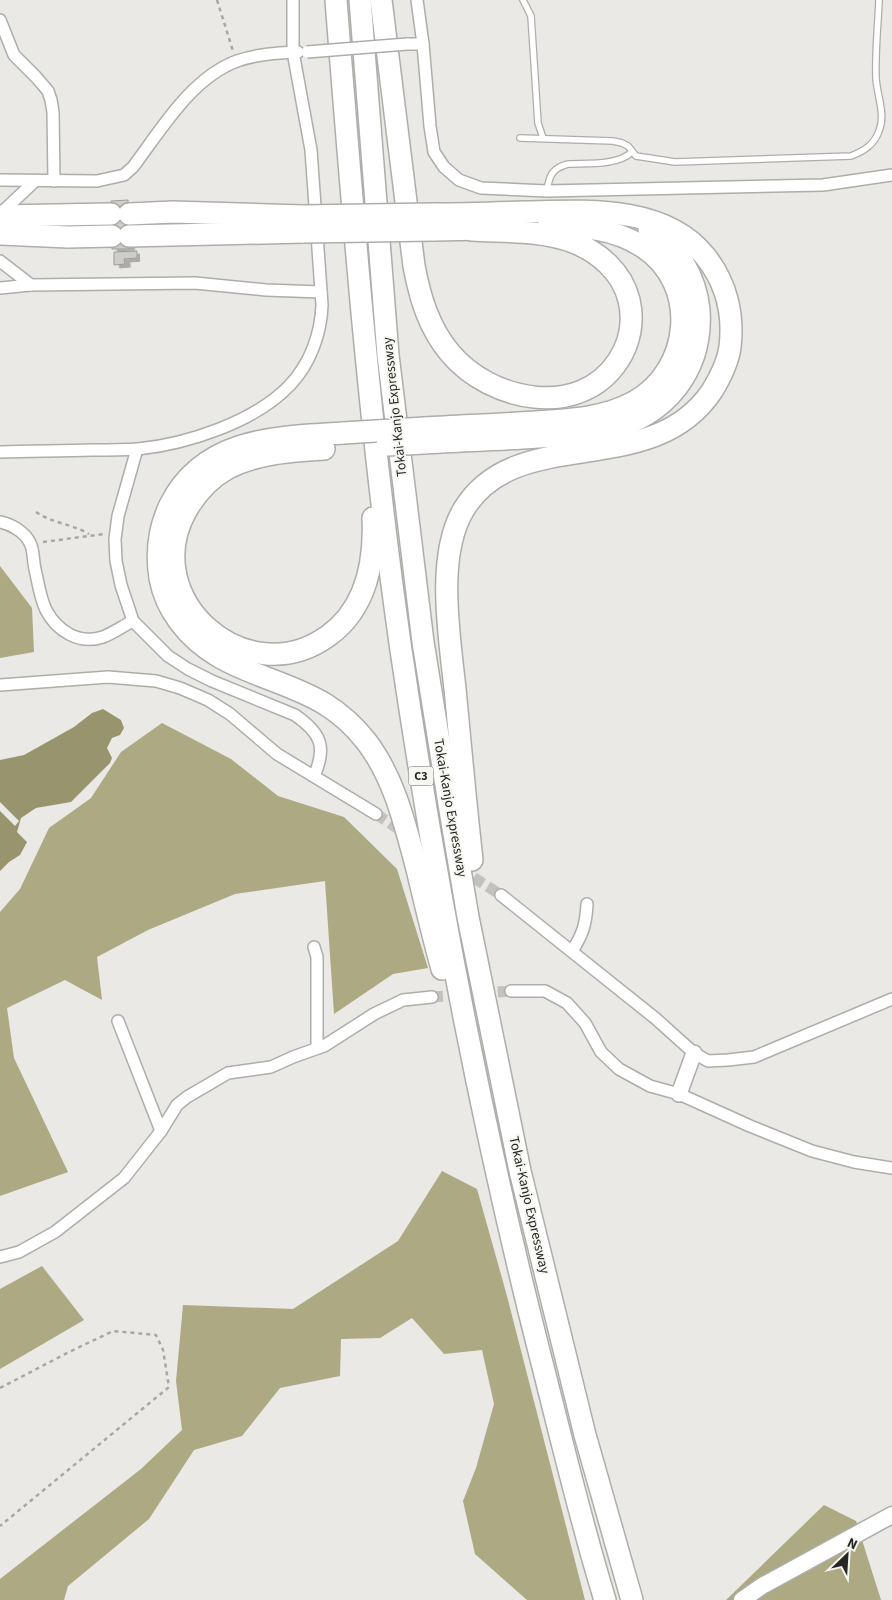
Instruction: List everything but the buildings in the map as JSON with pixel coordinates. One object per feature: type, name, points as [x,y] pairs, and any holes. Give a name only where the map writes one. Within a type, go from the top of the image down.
[{"type":"highway","name":"Tokai-Kanjo Expressway","points":[[336,0],[351,191],[378,463],[401,647],[428,818],[470,1049],[496,1175],[586,1538],[605,1600]]},
{"type":"highway","name":"Tokai-Kanjo Expressway","points":[[360,0],[388,355],[423,642],[468,917],[520,1171],[585,1435],[632,1600]]},
{"type":"highway","points":[[381,0],[414,266],[423,304],[430,322],[440,339],[463,366],[477,376],[507,392],[524,396],[558,398],[589,388],[602,380],[613,369],[622,356],[627,342],[631,327],[631,311],[628,295],[621,280],[602,258],[588,248],[556,237],[534,233],[472,230],[433,222]]},
{"type":"highway","points":[[344,440],[282,452],[228,468],[213,477],[190,503],[177,532],[174,565],[177,580],[182,595],[190,609],[213,634],[227,643],[241,649],[269,654],[285,654],[302,650],[319,642],[335,630],[348,616],[358,600],[368,575],[372,553],[373,525],[350,241],[351,191]]},
{"type":"highway","points":[[0,215],[173,212],[304,224]]},
{"type":"highway","points":[[0,234],[68,237],[120,236],[304,224],[433,222],[561,212],[604,213],[641,218],[658,224],[689,240],[701,251],[720,278],[731,315],[731,335],[729,352],[716,385],[706,400],[680,423],[648,439],[628,445],[541,460],[511,468],[484,485],[472,497],[463,510],[451,542],[447,581],[448,612],[465,804],[481,938],[517,1135],[520,1171]]},
{"type":"highway","points":[[496,1175],[404,821],[396,794],[385,772],[371,748],[354,727],[325,704],[308,695],[224,661],[195,640],[174,614],[166,600],[161,584],[158,552],[163,522],[178,491],[200,467],[228,451],[262,440],[565,435],[608,430],[644,416],[659,406],[672,394],[690,366],[698,344],[698,303],[694,287],[684,264],[668,243],[653,231],[638,223],[604,213]]},
{"type":"highway","points":[[424,436],[603,414],[635,401],[649,392],[668,370],[680,343],[682,315],[675,285],[667,270],[657,258],[630,239],[614,233],[580,227],[472,230]]},
{"type":"main road","points":[[742,1600],[762,1586],[892,1515]]},
{"type":"street","points":[[0,452],[137,449],[169,444],[230,424],[256,411],[290,385],[301,371],[317,339],[321,320],[321,292],[311,150],[293,52],[293,0]]},
{"type":"street","points":[[417,0],[434,152],[444,167],[459,180],[481,188],[547,191],[823,185],[892,175]]},
{"type":"street","points":[[0,20],[14,55],[48,91],[52,100],[54,112],[54,181]]},
{"type":"street","points":[[0,180],[98,181],[124,175],[133,167],[189,93],[222,68],[236,62],[257,56],[293,52],[423,44]]},
{"type":"street","points":[[0,215],[35,181]]},
{"type":"street","points":[[0,261],[31,285]]},
{"type":"street","points":[[0,288],[31,285],[195,283],[266,290],[321,292]]},
{"type":"street","points":[[137,449],[118,516],[116,534],[116,562],[133,621],[168,656],[188,669],[212,681],[289,712],[306,722],[320,740],[319,764],[314,776]]},
{"type":"street","points":[[0,522],[16,529],[31,543],[33,562],[45,608],[64,632],[80,639],[89,640],[103,637],[133,621]]},
{"type":"street","points":[[0,685],[108,677],[156,681],[180,688],[208,700],[230,714],[277,754],[376,814]]},
{"type":"street","points":[[501,895],[655,1018],[694,1053],[708,1060],[754,1057],[892,999]]},
{"type":"street","points":[[572,951],[586,923],[587,904]]},
{"type":"street","points":[[314,947],[317,957],[317,1048]]},
{"type":"street","points":[[511,991],[545,991],[567,1003],[585,1023],[601,1052],[619,1070],[650,1086],[679,1094],[812,1151],[854,1162],[892,1168]]},
{"type":"street","points":[[0,1257],[19,1252],[55,1232],[94,1204],[124,1178],[161,1131],[177,1105],[187,1097],[228,1073],[271,1067],[324,1046],[374,1014],[403,1000],[432,997]]},
{"type":"street","points":[[118,1021],[161,1131]]},
{"type":"street","points":[[679,1094],[694,1053]]},
{"type":"lane","points":[[523,0],[531,16],[538,123],[543,138]]},
{"type":"lane","points":[[520,138],[612,141],[622,143],[636,156],[675,162],[851,156],[867,149],[879,134],[882,120],[876,80],[880,0]]},
{"type":"lane","points":[[547,191],[549,176],[560,166],[614,161],[628,156],[632,152]]},
{"type":"path","points":[[216,0],[236,62]]},
{"type":"path","points":[[36,512],[45,518],[69,524],[90,535]]},
{"type":"path","points":[[31,543],[90,535],[116,534]]},
{"type":"path","points":[[0,1388],[112,1331],[156,1335],[163,1350],[169,1387],[0,1526]]},
{"type":"shaded area","points":[[0,566],[32,608],[34,652],[0,658]]},
{"type":"shaded area","points":[[103,709],[121,720],[124,728],[120,735],[112,738],[107,748],[112,758],[110,763],[71,802],[36,808],[21,818],[17,832],[27,842],[20,855],[0,871],[0,760],[24,755],[74,727],[92,713]]},
{"type":"shaded area","points":[[162,723],[231,759],[278,796],[344,817],[397,869],[428,968],[393,974],[334,1014],[325,881],[235,894],[148,930],[97,957],[102,1000],[65,980],[7,1008],[14,1058],[68,1172],[0,1196],[0,912],[20,889],[49,828],[91,798],[121,752]]},
{"type":"shaded area","points":[[442,1171],[477,1189],[507,1296],[585,1600],[527,1600],[475,1554],[463,1501],[476,1468],[494,1404],[482,1350],[444,1354],[412,1318],[380,1338],[341,1339],[340,1376],[280,1388],[242,1436],[194,1450],[149,1519],[68,1586],[64,1600],[0,1600],[0,1579],[141,1469],[182,1430],[176,1381],[183,1305],[293,1309],[398,1241]]},
{"type":"shaded area","points":[[42,1266],[84,1320],[0,1369],[0,1289]]},
{"type":"shaded area","points":[[824,1505],[856,1521],[881,1600],[726,1600]]},
{"type":"pier","points":[[0,802],[19,821],[15,826],[0,811]]},
{"type":"tunnel","points":[[376,814],[406,834]]},
{"type":"tunnel","points":[[432,851],[501,895]]},
{"type":"tunnel","points":[[432,997],[511,991]]}]
